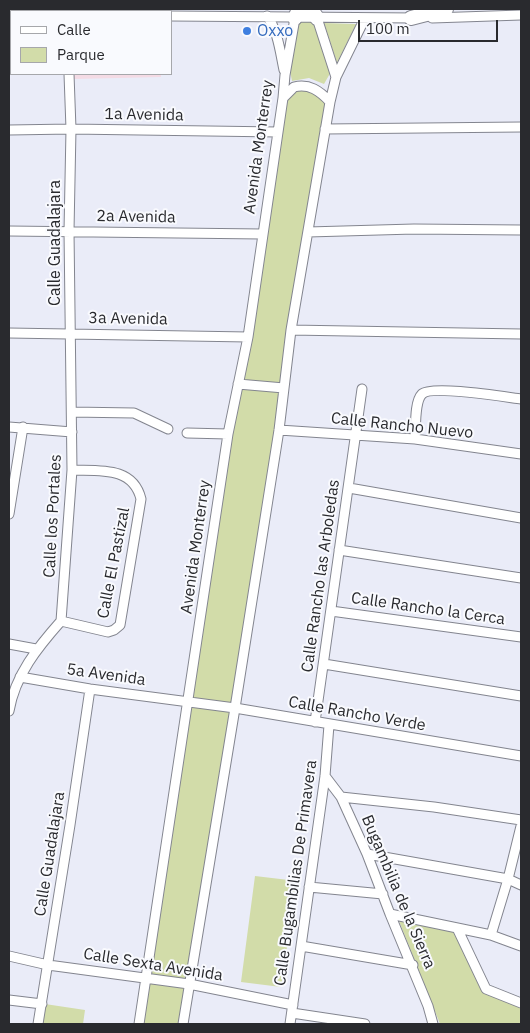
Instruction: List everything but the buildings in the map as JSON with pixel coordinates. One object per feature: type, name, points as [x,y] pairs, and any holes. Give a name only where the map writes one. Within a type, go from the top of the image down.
[{"type":"main road","points":[[411,18],[446,9]]},
{"type":"street","name":"Avenida Monterrey","points":[[139,1024],[228,434],[248,336],[285,75],[297,13]]},
{"type":"street","points":[[172,16],[267,16],[314,13],[366,18],[411,18],[521,15]]},
{"type":"street","points":[[314,13],[336,77]]},
{"type":"street","name":"Avenida Monterrey","points":[[267,16],[276,33],[285,75]]},
{"type":"street","points":[[183,1024],[235,708],[279,430],[292,330],[325,129],[336,77],[366,18]]},
{"type":"street","name":"Calle Guadalajara","points":[[70,75],[70,333],[72,412]]},
{"type":"street","points":[[283,98],[294,87],[308,86],[323,94],[330,102]]},
{"type":"street","points":[[325,129],[521,127]]},
{"type":"street","name":"1a Avenida","points":[[9,130],[278,132]]},
{"type":"street","points":[[308,232],[414,229],[521,230]]},
{"type":"street","name":"2a Avenida","points":[[9,231],[262,234]]},
{"type":"street","points":[[292,330],[521,334]]},
{"type":"street","name":"3a Avenida","points":[[9,332],[248,336]]},
{"type":"street","points":[[238,384],[284,388]]},
{"type":"street","name":"Calle Rancho las Arboledas","points":[[315,722],[362,389]]},
{"type":"street","points":[[415,439],[417,404],[420,396],[425,392],[439,390],[521,399]]},
{"type":"street","points":[[72,412],[134,413],[168,429]]},
{"type":"street","name":"Calle los Portales","points":[[61,621],[72,470],[72,412]]},
{"type":"street","points":[[9,427],[72,432]]},
{"type":"street","points":[[9,514],[23,427]]},
{"type":"street","name":"Calle Rancho Nuevo","points":[[279,430],[415,439],[521,454]]},
{"type":"street","points":[[187,433],[228,434]]},
{"type":"street","name":"Calle El Pastizal","points":[[61,621],[108,632],[120,625],[141,499],[138,489],[128,477],[101,471],[72,470]]},
{"type":"street","points":[[349,488],[521,518]]},
{"type":"street","points":[[339,550],[521,578]]},
{"type":"street","name":"Calle Rancho la Cerca","points":[[331,611],[521,637]]},
{"type":"street","points":[[9,707],[20,677],[36,649],[61,621]]},
{"type":"street","points":[[9,644],[36,649]]},
{"type":"street","points":[[324,664],[521,696]]},
{"type":"street","name":"5a Avenida","points":[[20,677],[90,689],[188,701]]},
{"type":"street","name":"Calle Guadalajara","points":[[38,1024],[90,689]]},
{"type":"street","name":"Calle Rancho Verde","points":[[188,701],[521,756]]},
{"type":"street","name":"Calle Bugambilias De Primavera","points":[[290,1024],[326,776],[329,725]]},
{"type":"street","name":"Bugambilia de la Sierra","points":[[326,776],[341,797],[368,854],[390,914],[413,966],[433,1024]]},
{"type":"street","points":[[341,797],[434,807],[521,820]]},
{"type":"street","points":[[491,935],[508,879],[521,826]]},
{"type":"street","points":[[368,854],[508,879],[521,885]]},
{"type":"street","points":[[309,887],[382,894]]},
{"type":"street","points":[[390,914],[491,935],[521,946]]},
{"type":"street","points":[[457,928],[486,989],[521,1003]]},
{"type":"street","points":[[301,946],[413,966]]},
{"type":"street","name":"Calle Sexta Avenida","points":[[9,956],[48,965],[189,984],[292,1009],[365,1024]]},
{"type":"street","points":[[9,1000],[42,1004]]},
{"type":"shaded area","points":[[74,75],[161,75],[161,77],[74,79]]},
{"type":"green space","points":[[296,19],[316,20],[332,70],[324,84],[309,78],[292,81],[289,66]]},
{"type":"green space","points":[[324,23],[356,24],[337,63]]},
{"type":"green space","points":[[308,86],[330,102],[184,1024],[138,1024],[283,98],[290,89]]},
{"type":"green space","points":[[255,876],[297,881],[281,987],[241,982]]},
{"type":"green space","points":[[399,921],[455,930],[484,992],[521,1008],[521,1024],[440,1024]]},
{"type":"green space","points":[[45,1004],[85,1010],[83,1024],[42,1024]]},
{"type":"place","name":"Oxxo","points":[[247,31]]}]
